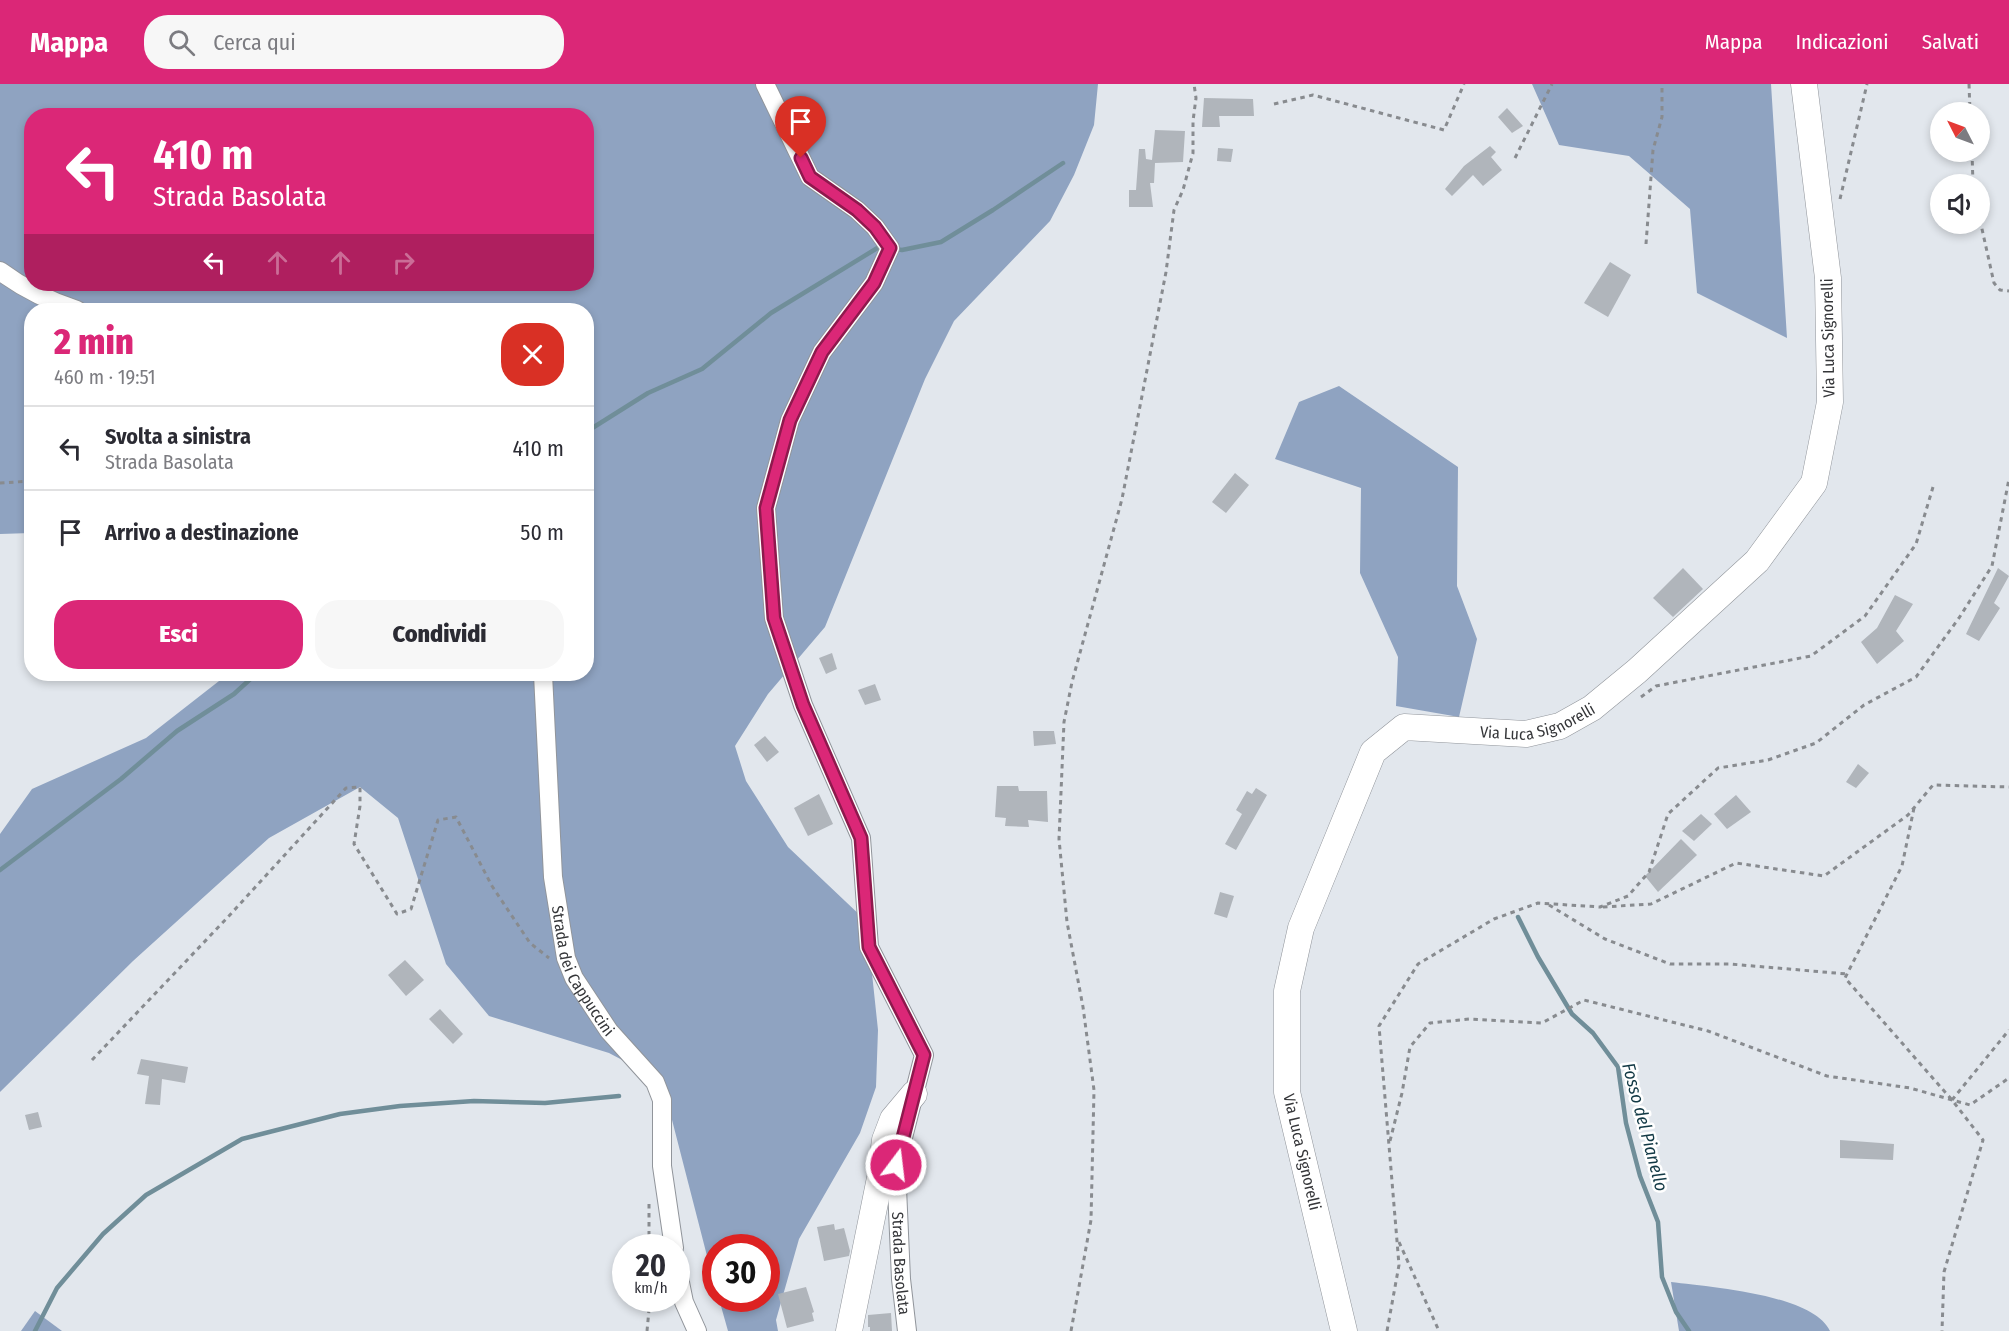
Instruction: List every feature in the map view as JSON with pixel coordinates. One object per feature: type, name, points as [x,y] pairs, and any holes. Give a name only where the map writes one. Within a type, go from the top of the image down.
[{"type":"main road","name":"Via Luca Signorelli","points":[[1344,1331],[1287,1092],[1287,992],[1301,928],[1373,752],[1404,727],[1526,734],[1560,726],[1592,708],[1637,671],[1758,561],[1814,483],[1830,402],[1828,290],[1804,84]]},
{"type":"main road","points":[[849,1331],[880,1178],[885,1140],[893,1119],[914,1094]]},
{"type":"street","name":"Strada Basolata","points":[[765,84],[810,177],[857,210],[875,227],[890,248],[874,283],[822,352],[790,420],[766,508],[774,618],[803,705],[861,838],[869,947],[924,1055],[896,1165],[901,1279],[907,1331]]},
{"type":"street","points":[[0,271],[24,287]]},
{"type":"street","points":[[31,291],[54,303]]},
{"type":"street","name":"Strada dei Cappuccini","points":[[543,681],[553,877],[566,958],[574,978],[609,1031],[655,1082],[662,1100],[662,1166],[671,1234]]},
{"type":"street","points":[[688,1312],[697,1331]]},
{"type":"path","points":[[1071,1331],[1092,1220],[1094,1090],[1083,1007],[1067,922],[1059,839],[1064,722],[1075,671],[1122,499],[1166,272],[1174,210],[1183,190],[1193,153],[1196,98],[1194,84]]},
{"type":"path","points":[[1274,104],[1313,95],[1444,130],[1464,84]]},
{"type":"path","points":[[1515,158],[1552,84]]},
{"type":"path","points":[[1646,244],[1653,150],[1662,117],[1662,84]]},
{"type":"path","points":[[1838,208],[1867,84]]},
{"type":"path","points":[[1969,84],[1970,102]]},
{"type":"path","points":[[1983,234],[1994,283],[2000,290],[2009,291]]},
{"type":"path","points":[[1600,907],[1628,896],[1649,872],[1668,814],[1718,768],[1768,760],[1816,743],[1864,705],[1916,678],[1959,618],[1992,566],[2009,478]]},
{"type":"path","points":[[0,483],[24,482]]},
{"type":"path","points":[[1637,699],[1656,686],[1811,656],[1865,616],[1916,544],[1933,487]]},
{"type":"path","points":[[1387,1331],[1400,1265],[1379,1026],[1418,964],[1494,919],[1538,903],[1600,907],[1651,904],[1736,863],[1824,876],[1908,815],[1933,785],[2009,787]]},
{"type":"path","points":[[92,1060],[228,917],[346,788],[360,787],[354,844],[397,914],[411,909],[438,820],[456,817],[492,886],[530,943],[574,978]]},
{"type":"path","points":[[1914,808],[1902,866],[1845,978],[1952,1100],[1983,1140],[1944,1272],[1942,1331]]},
{"type":"path","points":[[1548,904],[1605,939],[1670,964],[1730,964],[1847,974]]},
{"type":"path","points":[[1389,1143],[1402,1093],[1410,1047],[1430,1023],[1470,1019],[1542,1023],[1584,1000],[1708,1030],[1827,1076],[1910,1088],[1970,1105],[2009,1078]]},
{"type":"path","points":[[1952,1100],[2009,1030]]},
{"type":"path","points":[[1397,1239],[1438,1331]]},
{"type":"path","points":[[647,1331],[649,1312]]},
{"type":"shaded area","points":[[0,84],[1098,84],[1094,125],[1074,175],[1050,221],[954,321],[925,379],[825,627],[768,694],[735,746],[746,781],[788,847],[864,919],[878,1030],[876,1087],[860,1133],[799,1239],[780,1306],[780,1234],[702,1234],[702,1236],[662,1081],[609,1053],[489,1016],[446,964],[398,818],[360,787],[269,838],[133,961],[0,1092],[0,834],[32,789],[146,738],[219,681],[594,681],[594,303],[24,303],[24,533],[0,534]]},
{"type":"shaded area","points":[[1532,84],[1771,84],[1787,338],[1697,293],[1690,209],[1629,156],[1559,145]]},
{"type":"shaded area","points":[[1339,386],[1458,467],[1457,586],[1477,639],[1459,717],[1396,706],[1398,657],[1360,573],[1361,488],[1275,459],[1299,402]]},
{"type":"shaded area","points":[[1671,1282],[1758,1294],[1782,1301],[1803,1308],[1820,1318],[1830,1331],[1679,1331]]},
{"type":"shaded area","points":[[35,1311],[62,1331],[21,1331]]},
{"type":"shaded area","points":[[723,1312],[778,1312],[776,1320],[778,1331],[728,1331]]},
{"type":"building","points":[[1204,98],[1253,99],[1254,116],[1219,116],[1220,127],[1202,127]]},
{"type":"building","points":[[1507,108],[1523,126],[1512,133],[1498,117]]},
{"type":"building","points":[[1155,130],[1185,131],[1183,162],[1155,163],[1154,183],[1150,183],[1153,207],[1129,207],[1129,190],[1136,190],[1139,149],[1145,149],[1146,159],[1152,160]]},
{"type":"building","points":[[1490,146],[1496,152],[1491,157],[1502,170],[1483,186],[1473,175],[1452,196],[1445,189],[1464,166]]},
{"type":"building","points":[[1218,148],[1233,149],[1231,162],[1217,161]]},
{"type":"building","points":[[1610,262],[1631,275],[1608,317],[1584,303]]},
{"type":"building","points":[[1235,473],[1249,485],[1226,513],[1212,502]]},
{"type":"building","points":[[1683,568],[1703,589],[1673,617],[1653,598]]},
{"type":"building","points":[[1998,568],[2009,576],[1994,603],[2000,608],[1979,641],[1966,634]]},
{"type":"building","points":[[1895,595],[1913,604],[1896,631],[1904,641],[1877,664],[1861,642],[1877,628]]},
{"type":"building","points":[[832,653],[837,669],[826,674],[819,658]]},
{"type":"building","points":[[875,684],[881,700],[865,705],[858,690]]},
{"type":"building","points":[[1033,731],[1054,731],[1056,744],[1034,746]]},
{"type":"building","points":[[765,736],[779,752],[767,762],[754,745]]},
{"type":"building","points":[[1858,764],[1869,773],[1856,788],[1846,782]]},
{"type":"building","points":[[997,786],[1018,786],[1019,791],[1047,791],[1048,822],[1028,820],[1029,827],[1005,826],[1006,818],[995,817]]},
{"type":"building","points":[[1256,788],[1267,795],[1236,850],[1225,844],[1242,814],[1236,810],[1247,791],[1252,794]]},
{"type":"building","points":[[819,794],[833,824],[808,836],[794,808]]},
{"type":"building","points":[[1736,795],[1751,812],[1727,829],[1714,814]]},
{"type":"building","points":[[1701,814],[1712,824],[1694,841],[1682,831]]},
{"type":"building","points":[[1681,839],[1697,855],[1658,892],[1645,876]]},
{"type":"building","points":[[1220,892],[1234,896],[1227,918],[1214,914]]},
{"type":"building","points":[[405,960],[424,980],[406,996],[388,975]]},
{"type":"building","points":[[440,1009],[463,1034],[453,1044],[429,1019]]},
{"type":"building","points":[[141,1059],[188,1067],[185,1083],[162,1079],[160,1105],[145,1104],[149,1076],[137,1074]]},
{"type":"building","points":[[38,1112],[42,1127],[29,1130],[25,1115]]},
{"type":"building","points":[[1840,1140],[1894,1144],[1893,1160],[1840,1158]]},
{"type":"building","points":[[834,1224],[835,1230],[844,1228],[850,1251],[849,1256],[824,1261],[817,1227]]},
{"type":"building","points":[[806,1287],[814,1312],[812,1313],[814,1321],[787,1328],[780,1294]]},
{"type":"building","points":[[891,1313],[892,1331],[870,1331],[868,1315]]},
{"type":"waterway","points":[[895,249],[902,250],[941,242],[1063,163]]},
{"type":"waterway","points":[[594,427],[648,393],[702,369],[771,313],[879,247],[883,248]]},
{"type":"waterway","points":[[0,870],[121,779],[177,731],[234,694],[248,681]]},
{"type":"waterway","name":"Fosso del Pianello","points":[[1518,917],[1538,957],[1572,1014],[1593,1033],[1618,1067],[1626,1123],[1640,1176],[1658,1222],[1662,1277],[1676,1312],[1689,1331]]},
{"type":"waterway","points":[[35,1331],[57,1288],[103,1234],[146,1195],[242,1139],[340,1114],[400,1106],[474,1101],[545,1103],[619,1096]]},
{"type":"route","points":[[801,158],[810,177],[857,210],[875,227],[890,248],[874,283],[822,352],[790,420],[766,508],[774,618],[803,705],[861,838],[869,947],[924,1055],[896,1165]]}]
